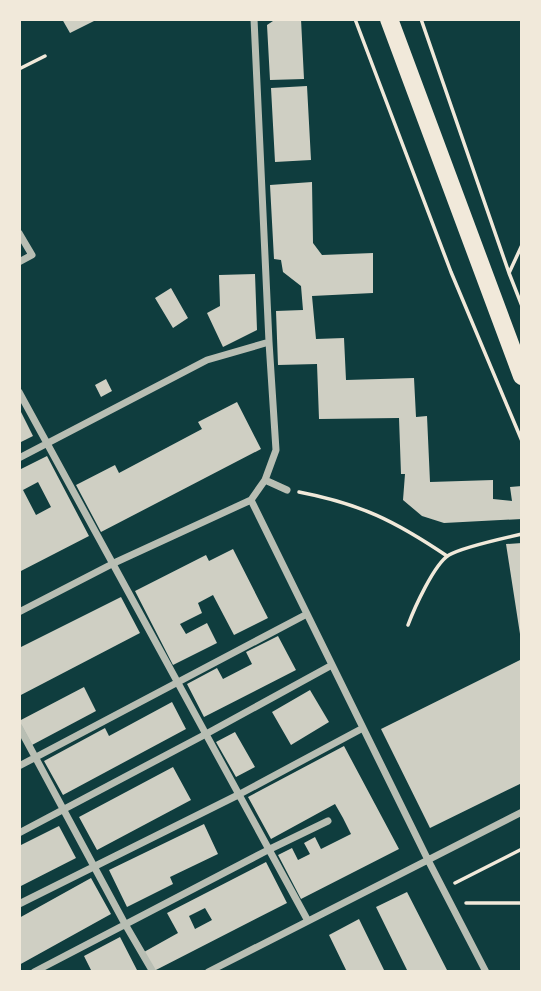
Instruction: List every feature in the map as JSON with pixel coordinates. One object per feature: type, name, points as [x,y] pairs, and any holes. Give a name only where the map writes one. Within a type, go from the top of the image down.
[{"type":"main road","points":[[389,19],[522,376]]},
{"type":"street","points":[[19,612],[114,563],[251,500],[265,480],[276,450],[254,19]]},
{"type":"street","points":[[19,233],[32,254],[19,262]]},
{"type":"street","points":[[19,458],[206,360],[269,342]]},
{"type":"street","points":[[19,392],[308,921]]},
{"type":"street","points":[[265,480],[287,490]]},
{"type":"street","points":[[251,500],[449,903],[486,972]]},
{"type":"street","points":[[19,766],[307,614]]},
{"type":"street","points":[[19,833],[332,665]]},
{"type":"street","points":[[19,727],[153,972]]},
{"type":"street","points":[[19,904],[238,795],[363,728]]},
{"type":"street","points":[[208,972],[522,812]]},
{"type":"street","points":[[34,972],[328,821]]},
{"type":"path","points":[[355,19],[452,272],[522,441]]},
{"type":"path","points":[[421,19],[522,306]]},
{"type":"path","points":[[19,69],[45,56]]},
{"type":"path","points":[[509,273],[522,246]]},
{"type":"path","points":[[513,283],[522,288]]},
{"type":"path","points":[[287,490],[327,498],[388,519],[447,556]]},
{"type":"path","points":[[408,625],[418,598],[447,556],[522,534]]},
{"type":"path","points":[[443,889],[522,849]]},
{"type":"path","points":[[449,903],[522,903]]},
{"type":"building","points":[[62,19],[98,19],[70,33]]},
{"type":"building","points":[[276,19],[301,19],[304,79],[270,80],[267,25]]},
{"type":"building","points":[[307,86],[311,160],[275,162],[271,88]]},
{"type":"building","points":[[312,182],[313,243],[322,255],[373,253],[373,293],[312,296],[316,339],[344,338],[346,380],[414,378],[416,417],[427,416],[430,482],[493,480],[493,499],[512,501],[510,487],[522,486],[522,519],[444,523],[422,516],[403,500],[405,474],[401,474],[399,418],[319,419],[317,364],[278,365],[276,311],[303,310],[301,286],[283,272],[281,260],[274,259],[270,185]]},
{"type":"building","points":[[255,274],[257,330],[223,347],[207,313],[220,306],[219,275]]},
{"type":"building","points":[[171,288],[188,318],[173,328],[155,298]]},
{"type":"building","points":[[106,379],[112,391],[101,397],[95,385]]},
{"type":"building","points":[[237,402],[261,449],[101,532],[76,485],[115,465],[119,473],[202,429],[198,422]]},
{"type":"building","points":[[19,408],[33,436],[19,443]]},
{"type":"building","points":[[47,456],[89,536],[19,572],[19,470]],"holes":[[[38,482],[51,507],[36,515],[23,490]]]},
{"type":"building","points":[[522,543],[522,634],[520,634],[506,544]]},
{"type":"building","points":[[233,549],[268,618],[234,635],[213,595],[198,603],[202,613],[180,624],[186,634],[207,623],[217,643],[173,665],[135,591],[206,555],[209,561]]},
{"type":"building","points":[[121,597],[140,633],[19,696],[19,648]]},
{"type":"building","points":[[278,636],[296,670],[204,717],[187,684],[217,668],[223,679],[252,664],[246,652]]},
{"type":"building","points":[[522,659],[522,783],[430,828],[381,729]]},
{"type":"building","points":[[84,687],[96,711],[32,745],[19,721]]},
{"type":"building","points":[[310,690],[329,722],[291,745],[272,712]]},
{"type":"building","points":[[172,702],[186,729],[63,795],[44,761],[105,728],[109,736]]},
{"type":"building","points":[[235,732],[255,767],[236,777],[216,742]]},
{"type":"building","points":[[344,746],[399,849],[301,899],[278,855],[292,848],[298,860],[310,854],[304,843],[315,837],[321,849],[351,834],[343,818],[335,804],[271,839],[248,797]]},
{"type":"building","points":[[173,767],[191,800],[97,850],[79,817]]},
{"type":"building","points":[[204,824],[218,854],[170,877],[173,884],[127,907],[109,870]]},
{"type":"building","points":[[59,826],[76,858],[19,887],[19,846]]},
{"type":"building","points":[[266,862],[287,903],[154,971],[144,952],[178,933],[167,913]],"holes":[[[205,908],[212,920],[195,929],[189,916]]]},
{"type":"building","points":[[91,878],[111,914],[19,965],[19,918]]},
{"type":"building","points":[[407,892],[448,972],[408,972],[376,907]]},
{"type":"building","points":[[359,919],[385,972],[347,972],[329,935]]},
{"type":"building","points":[[120,937],[138,972],[87,972],[91,970],[84,956]]}]
